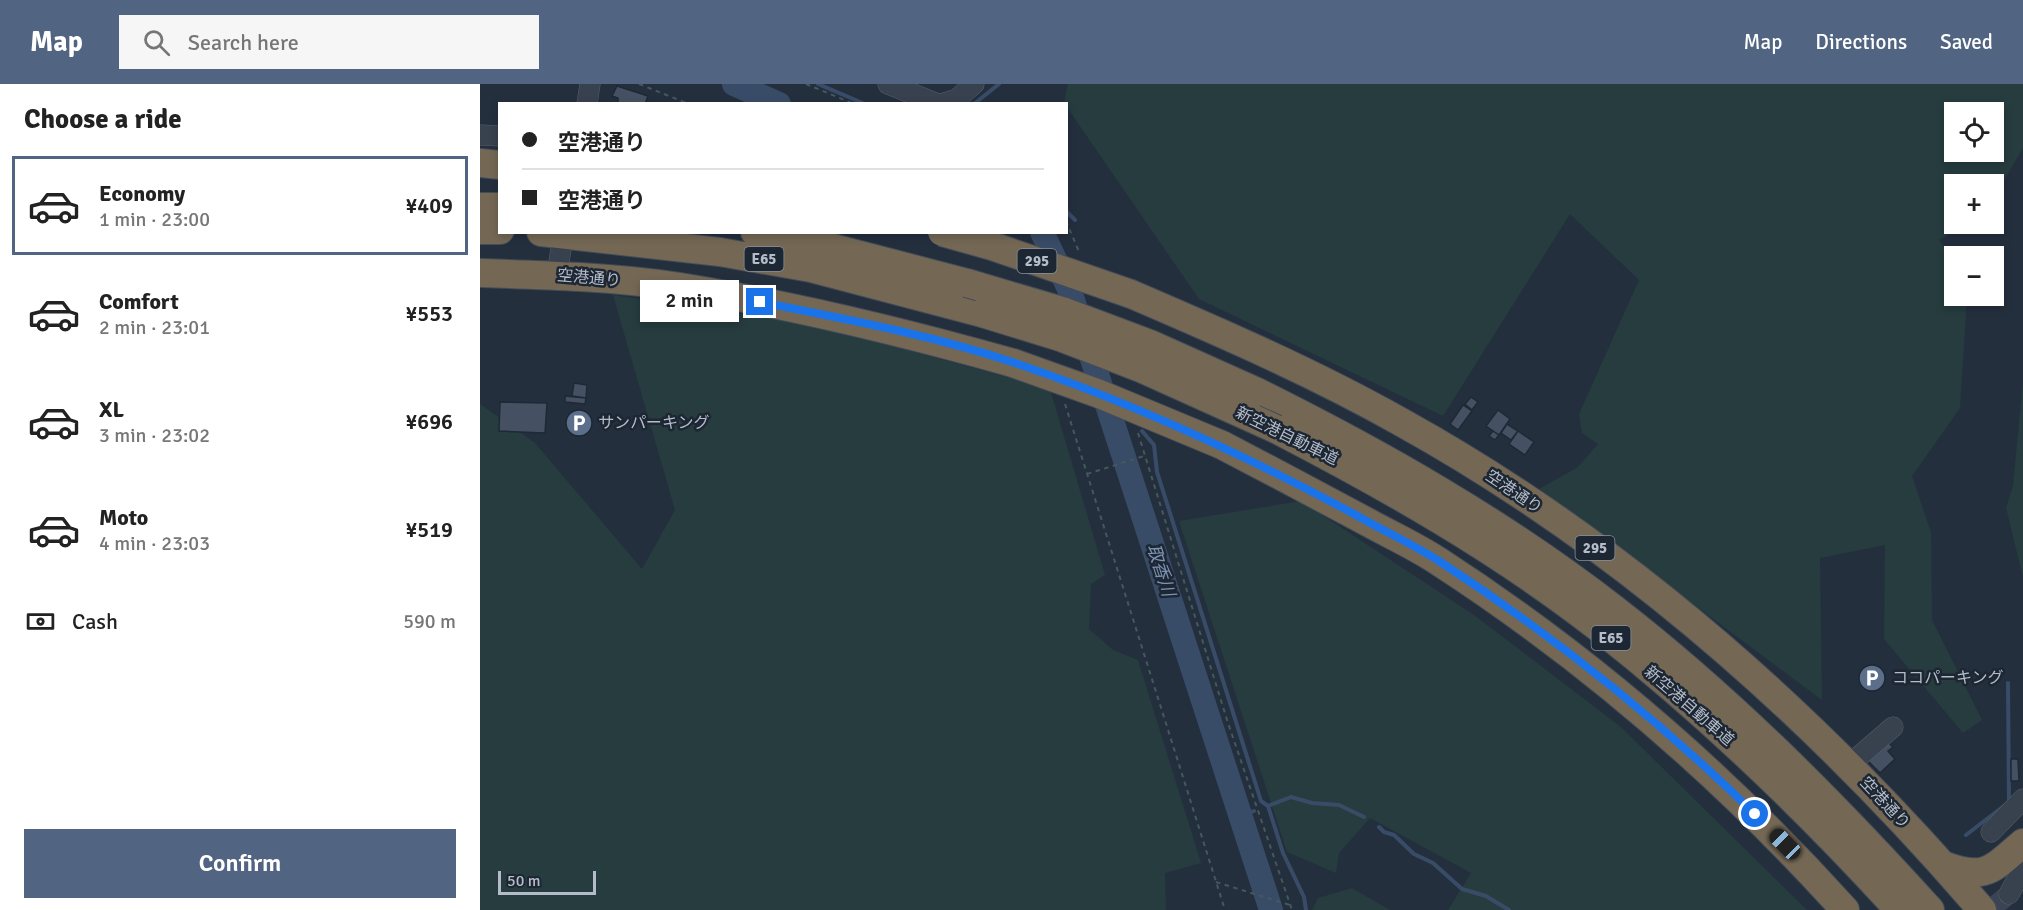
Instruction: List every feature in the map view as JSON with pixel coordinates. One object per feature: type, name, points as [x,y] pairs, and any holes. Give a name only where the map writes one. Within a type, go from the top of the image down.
[{"type":"highway","points":[[480,164],[498,165]]},
{"type":"highway","points":[[480,207],[498,207]]},
{"type":"highway","points":[[480,230],[498,230]]},
{"type":"highway","name":"新空港自動車道","points":[[766,234],[814,243],[967,283],[1065,312],[1150,344],[1257,392],[1344,435],[1435,486],[1522,543],[1614,609],[1700,680],[1853,826],[1929,910]]},
{"type":"highway","name":"空港通り","points":[[949,234],[993,246],[1131,294],[1232,337],[1401,422],[1486,473],[1602,552],[1718,644],[1849,765],[1982,910]]},
{"type":"highway","name":"新空港自動車道","points":[[553,252],[720,252],[811,268],[982,313],[1060,337],[1143,369],[1276,429],[1422,508],[1508,563],[1599,628],[1752,761],[1899,910]]},
{"type":"highway","name":"空港通り","points":[[480,273],[553,252],[678,287],[836,316],[1013,363],[1097,393],[1222,445],[1437,561],[1555,644],[1665,731],[1717,777],[1785,844],[1845,910]]},
{"type":"highway","points":[[1999,902],[1987,890],[1991,871],[2023,843]]},
{"type":"highway","points":[[1943,865],[1964,872],[1991,871]]},
{"type":"street","points":[[587,102],[590,84]]},
{"type":"street","points":[[888,84],[935,102]]},
{"type":"street","points":[[947,102],[957,99],[974,84]]},
{"type":"street","points":[[480,135],[498,136]]},
{"type":"street","points":[[1849,765],[1893,727]]},
{"type":"street","points":[[1991,832],[2023,799]]},
{"type":"street","points":[[1999,902],[2021,872]]},
{"type":"path","points":[[639,84],[684,102]]},
{"type":"path","points":[[806,84],[849,102]]},
{"type":"path","points":[[1068,226],[1083,263]]},
{"type":"path","points":[[1138,433],[1143,456],[1228,723],[1292,910]]},
{"type":"path","points":[[1143,456],[1093,470],[1087,474],[1225,910]]},
{"type":"path","points":[[1216,882],[1284,901],[1290,905]]},
{"type":"green space","points":[[1068,84],[2023,84],[2023,148],[2004,180],[2004,174],[1944,174],[1944,234],[1950,234],[1939,240],[1944,247],[1944,306],[1966,306],[1960,408],[1912,476],[1931,532],[1932,620],[1982,720],[1963,733],[1884,639],[1885,545],[1820,558],[1822,700],[1539,489],[1578,467],[1598,444],[1582,433],[1579,414],[1639,280],[1570,214],[1443,416],[1199,299],[1068,109],[1068,102],[1064,102]]},
{"type":"green space","points":[[613,295],[816,325],[1050,389],[1105,575],[1091,584],[1089,629],[1113,650],[1138,660],[1201,863],[1165,873],[1166,910],[480,910],[480,404],[535,443],[642,569],[675,510]]},
{"type":"green space","points":[[2023,381],[2023,577],[2006,508],[2013,486]]},
{"type":"green space","points":[[1301,501],[1474,615],[1621,727],[1807,910],[1448,910],[1471,873],[1370,818],[1339,853],[1336,873],[1287,852],[1179,521]]},
{"type":"green space","points":[[1352,888],[1390,910],[1312,910],[1318,898]]},
{"type":"building","points":[[617,86],[648,96],[646,102],[618,102],[618,98],[612,96]]},
{"type":"building","points":[[574,383],[587,385],[586,398],[572,396]]},
{"type":"building","points":[[565,396],[586,398],[585,404],[565,402]]},
{"type":"building","points":[[1471,397],[1478,402],[1472,410],[1465,404]]},
{"type":"building","points":[[500,402],[547,403],[545,433],[499,431]]},
{"type":"building","points":[[1463,405],[1472,411],[1458,430],[1450,424]]},
{"type":"building","points":[[1498,410],[1510,419],[1499,435],[1486,426]]},
{"type":"building","points":[[1507,424],[1518,431],[1511,440],[1501,433]]},
{"type":"building","points":[[1493,431],[1499,435],[1495,440],[1489,436]]},
{"type":"building","points":[[1518,431],[1534,442],[1525,455],[1509,444]]},
{"type":"building","points":[[1888,742],[1893,747],[1888,751],[1895,759],[1880,773],[1868,761]]},
{"type":"building","points":[[2011,759],[2018,759],[2019,781],[2011,781]]},
{"type":"waterway","name":"取香川","points":[[734,84],[774,102]]},
{"type":"waterway","points":[[818,84],[860,102]]},
{"type":"waterway","points":[[976,102],[999,84]]},
{"type":"waterway","points":[[1068,213],[1075,220]]},
{"type":"waterway","name":"取香川","points":[[1043,234],[1070,291],[1271,910]]},
{"type":"waterway","points":[[1142,431],[1154,445],[1157,472],[1261,801],[1268,806],[1283,853],[1304,897],[1306,910]]},
{"type":"waterway","points":[[1966,835],[2009,802],[2008,683]]},
{"type":"waterway","points":[[1268,806],[1291,797],[1312,803],[1339,805],[1364,817]]},
{"type":"waterway","points":[[1241,816],[1254,811]]},
{"type":"waterway","points":[[1379,827],[1384,832],[1394,835],[1414,854],[1433,863],[1462,889],[1486,896],[1509,910]]},
{"type":"tunnel","points":[[1990,910],[2009,894]]},
{"type":"place","name":"サンパーキング","points":[[579,423]]},
{"type":"place","name":"ココパーキング","points":[[1872,678]]},
{"type":"route","points":[[760,302],[836,316],[919,336],[1013,363],[1097,393],[1222,445],[1294,482],[1437,561],[1555,644],[1665,731],[1755,814]]}]
